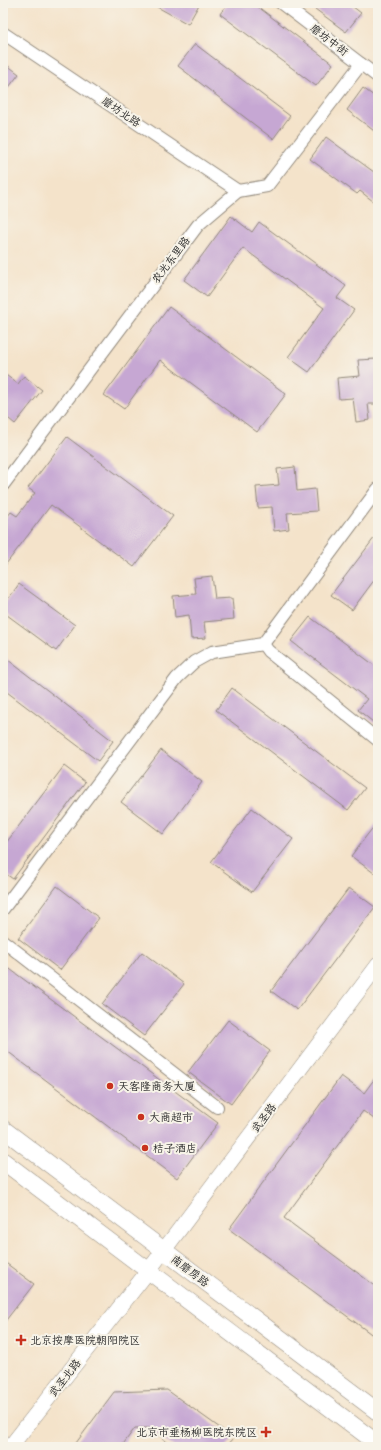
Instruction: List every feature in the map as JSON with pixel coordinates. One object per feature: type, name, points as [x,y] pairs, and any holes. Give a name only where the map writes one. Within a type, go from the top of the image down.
[{"type":"main road","name":"南磨房路","points":[[3,1129],[378,1412]]},
{"type":"main road","points":[[3,1161],[378,1444]]},
{"type":"street","name":"磨坊中街","points":[[281,3],[378,77]]},
{"type":"street","name":"磨坊北路","points":[[3,33],[238,191]]},
{"type":"street","points":[[238,191],[268,186],[361,64]]},
{"type":"street","name":"农光东里路","points":[[3,485],[198,225],[238,191]]},
{"type":"street","points":[[3,909],[177,678],[194,662],[212,652],[263,644],[378,489]]},
{"type":"street","points":[[263,644],[268,650],[378,740]]},
{"type":"street","points":[[3,941],[216,1107]]},
{"type":"street","name":"武圣路","points":[[149,1270],[378,965]]},
{"type":"street","name":"武圣北路","points":[[10,1447],[149,1270]]},
{"type":"building","points":[[150,3],[200,3],[188,24]]},
{"type":"building","points":[[228,3],[253,3],[333,64],[316,86],[220,14]]},
{"type":"building","points":[[307,3],[348,3],[361,13],[346,32]]},
{"type":"building","points":[[195,44],[290,116],[273,139],[178,66]]},
{"type":"building","points":[[3,62],[19,74],[3,95]]},
{"type":"building","points":[[363,88],[378,99],[378,134],[347,110]]},
{"type":"building","points":[[326,137],[378,175],[378,205],[360,191],[357,194],[310,159]]},
{"type":"building","points":[[231,216],[252,232],[259,222],[346,286],[337,298],[354,310],[309,372],[288,357],[324,308],[243,248],[207,297],[184,280]]},
{"type":"building","points":[[169,307],[286,394],[257,432],[160,360],[124,409],[104,395]]},
{"type":"building","points":[[376,359],[378,374],[378,404],[368,404],[370,420],[356,422],[353,398],[339,399],[337,378],[360,376],[358,360]]},
{"type":"building","points":[[3,373],[18,384],[24,376],[42,390],[15,424],[3,414]]},
{"type":"building","points":[[67,437],[173,516],[134,567],[51,505],[3,568],[3,522],[11,512],[17,516],[35,493],[28,488]]},
{"type":"building","points":[[295,467],[297,491],[315,489],[317,511],[287,513],[289,529],[274,531],[272,507],[258,508],[256,487],[279,485],[277,469]]},
{"type":"building","points":[[378,533],[378,575],[352,610],[331,595]]},
{"type":"building","points":[[212,576],[215,599],[232,598],[234,619],[204,622],[206,638],[191,639],[189,615],[175,617],[173,596],[196,594],[194,578]]},
{"type":"building","points":[[19,584],[75,625],[56,651],[3,612],[3,606]]},
{"type":"building","points":[[310,617],[378,668],[378,726],[358,710],[367,699],[291,641]]},
{"type":"building","points":[[3,656],[113,741],[98,761],[3,689]]},
{"type":"building","points":[[232,688],[365,788],[348,810],[216,710]]},
{"type":"building","points":[[161,750],[202,782],[163,834],[121,802]]},
{"type":"building","points":[[64,766],[85,782],[13,879],[3,872],[3,847]]},
{"type":"building","points":[[252,808],[293,839],[252,892],[211,862]]},
{"type":"building","points":[[378,821],[378,876],[351,856]]},
{"type":"building","points":[[57,886],[99,918],[60,970],[18,938]]},
{"type":"building","points":[[349,888],[375,907],[297,1010],[271,991]]},
{"type":"building","points":[[142,952],[184,984],[144,1036],[102,1004]]},
{"type":"building","name":"天客隆商务大厦","points":[[3,964],[218,1123],[177,1178],[3,1048]]},
{"type":"building","points":[[228,1020],[270,1051],[231,1104],[188,1072]]},
{"type":"building","points":[[378,1074],[378,1122],[363,1111],[284,1218],[378,1288],[378,1339],[229,1229],[341,1076],[364,1093]]},
{"type":"building","points":[[3,1261],[34,1284],[3,1324]]},
{"type":"building","points":[[167,1390],[234,1438],[226,1447],[174,1447],[149,1428],[135,1428],[121,1447],[73,1447],[114,1392]]},
{"type":"place","name":"天客隆商务大厦","points":[[110,1086]]},
{"type":"place","name":"大商超市","points":[[141,1117]]},
{"type":"place","name":"桔子酒店","points":[[145,1148]]},
{"type":"place","name":"北京按摩医院朝阳院区","points":[[21,1340]]},
{"type":"place","name":"北京市垂杨柳医院东院区","points":[[266,1432]]}]
